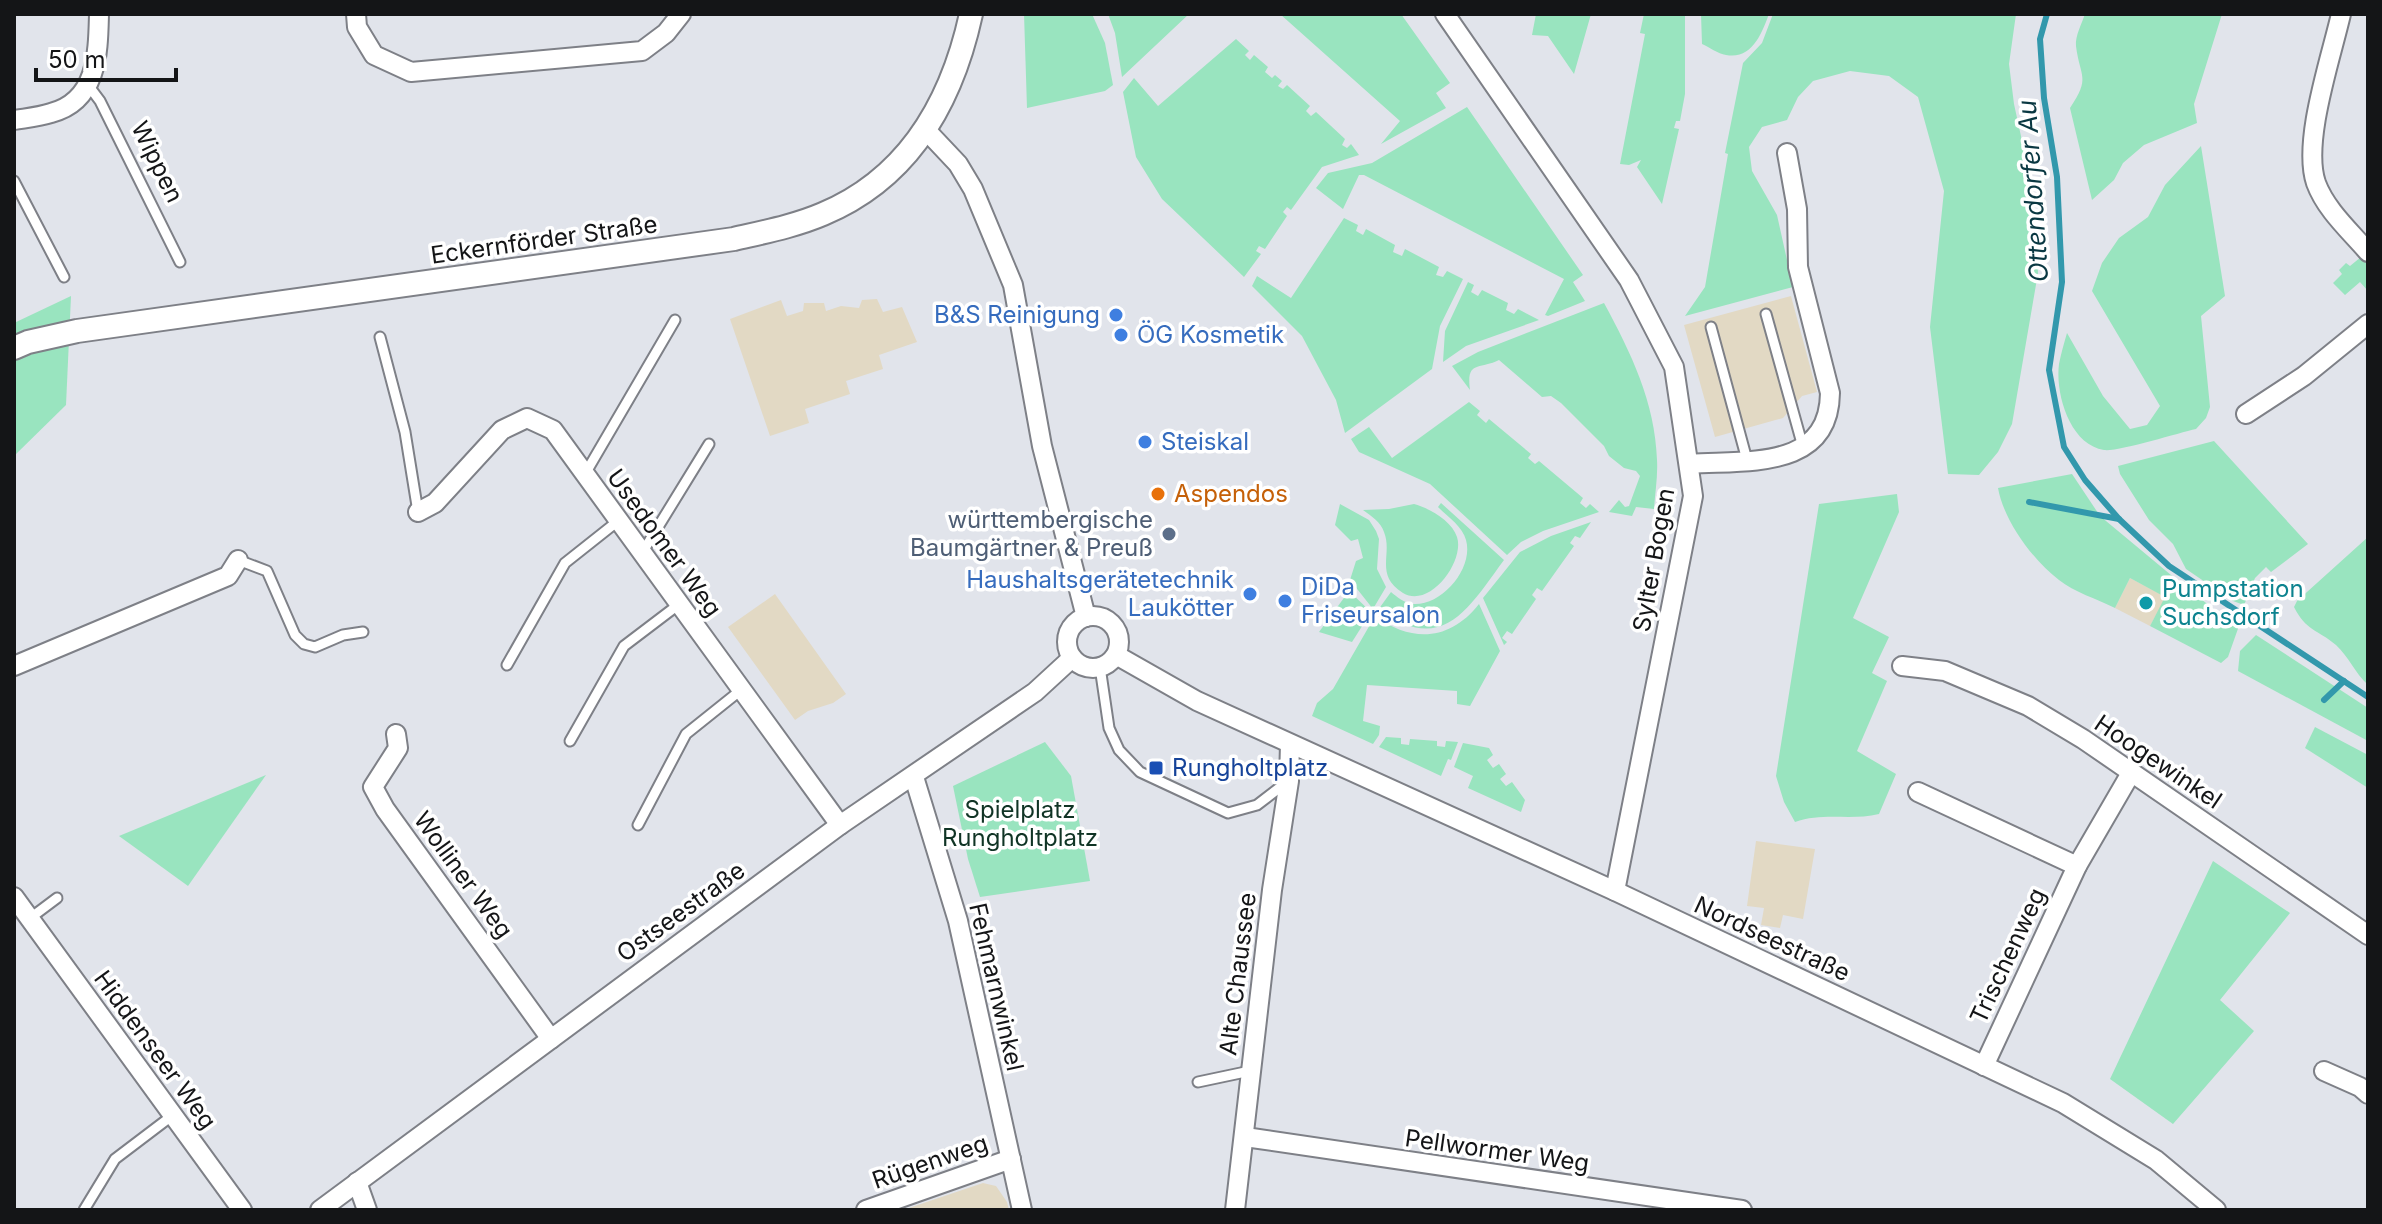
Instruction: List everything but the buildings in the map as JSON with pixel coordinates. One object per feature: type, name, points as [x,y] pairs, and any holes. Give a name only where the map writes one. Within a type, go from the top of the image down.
[{"type":"street","points":[[14,120],[55,113],[78,97],[88,85],[97,62],[99,14]]},
{"type":"street","points":[[356,14],[357,27],[374,55],[411,72],[642,51],[666,33],[681,14]]},
{"type":"street","name":"Eckernförder Straße","points":[[14,348],[77,331],[734,239],[800,223],[827,213],[856,196],[901,159],[925,129],[948,90],[964,49],[971,14]]},
{"type":"street","name":"Sylter Bogen","points":[[1445,14],[1629,280],[1674,367],[1691,464],[1693,496],[1615,891]]},
{"type":"street","points":[[2341,14],[2312,139],[2311,162],[2316,184],[2330,209],[2368,252]]},
{"type":"street","points":[[925,129],[958,164],[973,189],[1013,285],[1042,446],[1086,617]]},
{"type":"street","points":[[1691,464],[1791,454],[1819,436],[1830,412],[1830,393],[1798,267],[1797,209],[1787,153]]},
{"type":"street","points":[[2246,414],[2304,376],[2368,324]]},
{"type":"street","name":"Usedomer Weg","points":[[418,512],[435,503],[502,430],[527,418],[553,430],[840,825]]},
{"type":"street","points":[[14,666],[228,576],[238,560]]},
{"type":"street","points":[[1098,616],[1110,623],[1118,633],[1116,655],[1100,667],[1080,665],[1067,647],[1068,633],[1086,617],[1098,616]]},
{"type":"street","points":[[1116,655],[1197,701],[1290,744]]},
{"type":"street","name":"Ostseestraße","points":[[320,1210],[840,825],[1035,692],[1072,658]]},
{"type":"street","name":"Hoogewinkel","points":[[1902,666],[1945,671],[2028,706],[2083,739],[2368,935]]},
{"type":"street","name":"Wolliner Weg","points":[[396,734],[398,748],[373,787],[385,809],[551,1039]]},
{"type":"street","name":"Nordseestraße","points":[[1290,744],[1615,891],[2063,1103],[2156,1160],[2216,1210]]},
{"type":"street","name":"Alte Chaussee","points":[[1235,1210],[1272,890],[1289,781],[1290,744]]},
{"type":"street","name":"Trischenweg","points":[[1984,1066],[2077,866],[2131,773]]},
{"type":"street","name":"Fehmarnwinkel","points":[[914,777],[958,921],[1022,1210]]},
{"type":"street","points":[[1918,792],[2077,866]]},
{"type":"street","name":"Hiddenseer Weg","points":[[14,897],[173,1115],[235,1207]]},
{"type":"street","points":[[2324,1071],[2360,1087],[2368,1094]]},
{"type":"street","name":"Pellwormer Weg","points":[[1245,1137],[1742,1210]]},
{"type":"street","name":"Rügenweg","points":[[866,1210],[1011,1159]]},
{"type":"street","points":[[357,1182],[367,1210]]},
{"type":"lane","name":"Wippen","points":[[88,85],[100,101],[180,262]]},
{"type":"lane","points":[[14,181],[64,277]]},
{"type":"lane","points":[[1766,314],[1803,447]]},
{"type":"lane","points":[[585,474],[675,320]]},
{"type":"lane","points":[[1711,327],[1747,460]]},
{"type":"lane","points":[[380,337],[405,432],[418,512]]},
{"type":"lane","points":[[642,553],[709,444]]},
{"type":"lane","points":[[507,665],[565,563],[618,521]]},
{"type":"lane","points":[[238,560],[267,571],[295,635],[304,644],[315,647],[343,635],[363,632]]},
{"type":"lane","points":[[570,741],[624,646],[678,605]]},
{"type":"lane","points":[[1100,667],[1109,728],[1119,750],[1140,772],[1228,813],[1257,805],[1289,781]]},
{"type":"lane","points":[[638,825],[686,734],[741,690]]},
{"type":"lane","points":[[29,919],[57,898]]},
{"type":"lane","points":[[1198,1082],[1250,1071]]},
{"type":"lane","points":[[84,1210],[115,1159],[173,1115]]},
{"type":"shaded area","points":[[1791,296],[1817,392],[1802,396],[1783,418],[1715,437],[1684,325]]},
{"type":"shaded area","points":[[877,299],[883,312],[902,307],[917,342],[879,355],[883,369],[846,381],[850,394],[805,409],[809,423],[770,436],[730,319],[781,300],[787,316],[803,311],[804,303],[824,303],[826,311],[841,306],[859,308],[862,300]]},
{"type":"shaded area","points":[[2130,578],[2166,597],[2150,626],[2115,608]]},
{"type":"shaded area","points":[[775,594],[846,694],[795,720],[728,627]]},
{"type":"shaded area","points":[[1756,841],[1815,849],[1803,919],[1783,915],[1780,928],[1761,925],[1764,908],[1747,906]]},
{"type":"shaded area","points":[[983,1183],[996,1186],[1009,1210],[903,1210]]},
{"type":"green space","points":[[1024,14],[1092,14],[1105,43],[1113,85],[1105,91],[1027,108]]},
{"type":"green space","points":[[1108,14],[1189,14],[1122,77],[1115,33]]},
{"type":"green space","points":[[1280,14],[1401,14],[1450,83],[1436,93],[1446,108],[1381,144],[1400,121]]},
{"type":"green space","points":[[1536,14],[1591,14],[1574,74],[1548,36],[1532,35]]},
{"type":"green space","points":[[1644,14],[1685,14],[1685,94],[1680,121],[1676,121],[1674,128],[1679,129],[1662,204],[1637,167],[1641,160],[1629,165],[1620,164],[1645,34],[1640,33]]},
{"type":"green space","points":[[1701,14],[1769,14],[1755,44],[1735,55],[1723,54],[1702,44]]},
{"type":"green space","points":[[1773,14],[2016,14],[2009,64],[2014,104],[2034,196],[2038,273],[2012,424],[1998,452],[1979,475],[1948,474],[1930,327],[1944,191],[1918,97],[1889,76],[1850,71],[1813,81],[1798,97],[1787,120],[1762,127],[1749,147],[1752,171],[1777,215],[1793,287],[1685,316],[1705,287],[1728,154],[1725,153],[1743,63],[1762,43]]},
{"type":"green space","points":[[2085,14],[2222,14],[2194,104],[2197,123],[2144,145],[2123,163],[2114,180],[2092,200],[2070,108],[2082,83],[2076,42]]},
{"type":"green space","points":[[1236,39],[1249,51],[1245,55],[1250,60],[1254,55],[1268,67],[1265,72],[1282,81],[1278,86],[1283,89],[1287,85],[1310,106],[1306,111],[1311,116],[1316,112],[1345,139],[1342,145],[1347,148],[1351,144],[1359,155],[1322,167],[1291,210],[1287,207],[1283,212],[1287,216],[1265,249],[1259,246],[1256,251],[1261,254],[1244,277],[1162,199],[1136,157],[1123,92],[1134,78],[1158,106]]},
{"type":"green space","points":[[1467,107],[1583,275],[1573,282],[1585,301],[1545,315],[1564,279],[1364,175],[1359,175],[1343,209],[1316,188],[1328,173],[1372,163]]},
{"type":"green space","points":[[2201,146],[2225,296],[2201,316],[2210,407],[2206,418],[2196,429],[2122,448],[2104,450],[2092,446],[2074,429],[2063,403],[2058,376],[2067,333],[2103,396],[2130,429],[2147,425],[2160,406],[2092,291],[2102,263],[2119,238],[2148,217],[2165,185]]},
{"type":"green space","points":[[1344,218],[1358,225],[1356,231],[1363,235],[1366,229],[1395,245],[1393,252],[1402,256],[1405,249],[1439,267],[1436,275],[1443,277],[1447,271],[1463,279],[1440,326],[1432,369],[1345,433],[1336,400],[1302,336],[1252,286],[1257,276],[1291,298]]},
{"type":"green space","points":[[2361,257],[2368,265],[2368,291],[2360,282],[2345,295],[2333,283],[2342,274],[2339,270],[2346,263],[2350,266]]},
{"type":"green space","points":[[1468,282],[1474,285],[1471,292],[1478,296],[1482,290],[1508,303],[1506,310],[1514,314],[1518,309],[1539,320],[1466,346],[1443,362],[1445,331]]},
{"type":"green space","points":[[71,296],[66,405],[14,456],[14,323]]},
{"type":"green space","points":[[1604,303],[1640,378],[1655,439],[1657,472],[1654,509],[1636,507],[1632,516],[1609,512],[1619,500],[1625,507],[1629,506],[1640,476],[1609,456],[1604,446],[1561,403],[1551,396],[1542,397],[1499,360],[1472,370],[1470,390],[1452,366],[1478,352]]},
{"type":"green space","points":[[1469,402],[1480,411],[1477,415],[1486,423],[1489,419],[1531,454],[1528,458],[1535,464],[1539,461],[1583,498],[1580,503],[1586,508],[1590,504],[1599,512],[1543,531],[1521,542],[1507,555],[1430,484],[1359,452],[1351,439],[1369,427],[1392,458]]},
{"type":"green space","points":[[2214,441],[2308,544],[2271,572],[2266,567],[2255,578],[2244,605],[2233,601],[2186,569],[2173,544],[2149,520],[2118,466]]},
{"type":"green space","points":[[2072,474],[2100,516],[2215,610],[2240,623],[2228,657],[2221,663],[2150,626],[2165,597],[2130,578],[2115,608],[2065,584],[2029,550],[2006,513],[1998,488]]},
{"type":"green space","points":[[1897,494],[1899,512],[1853,618],[1889,637],[1872,673],[1887,681],[1857,751],[1896,774],[1879,814],[1795,822],[1784,802],[1776,776],[1819,504]]},
{"type":"green space","points":[[1441,503],[1504,560],[1478,595],[1452,621],[1437,627],[1420,628],[1401,623],[1378,610],[1391,592],[1413,604],[1435,599],[1460,573],[1467,551],[1466,540],[1458,526],[1438,507]]},
{"type":"green space","points":[[1340,504],[1369,520],[1379,539],[1377,569],[1386,587],[1373,609],[1350,580],[1356,561],[1363,558],[1358,539],[1351,541],[1335,525]]},
{"type":"green space","points":[[1414,504],[1445,521],[1457,537],[1458,547],[1451,569],[1443,580],[1434,589],[1413,596],[1403,593],[1389,579],[1383,528],[1363,510]]},
{"type":"green space","points":[[1591,522],[1580,538],[1575,536],[1570,543],[1574,546],[1542,591],[1537,588],[1532,595],[1536,599],[1512,634],[1507,631],[1502,638],[1507,642],[1504,645],[1483,598],[1520,552],[1551,536]]},
{"type":"green space","points":[[2368,537],[2368,685],[2341,650],[2308,625],[2294,607]]},
{"type":"green space","points":[[1349,591],[1371,612],[1352,642],[1319,632]]},
{"type":"green space","points":[[1479,604],[1500,651],[1470,706],[1457,704],[1457,691],[1367,685],[1363,721],[1380,726],[1373,744],[1312,716],[1317,703],[1333,689],[1375,616],[1403,631],[1430,634],[1456,625]]},
{"type":"green space","points":[[2256,635],[2368,708],[2368,741],[2238,671],[2240,651]]},
{"type":"green space","points":[[2315,727],[2368,755],[2368,788],[2305,748]]},
{"type":"green space","points":[[1386,737],[1401,738],[1401,744],[1409,745],[1410,739],[1437,741],[1437,746],[1445,747],[1446,741],[1458,742],[1441,776],[1379,747]]},
{"type":"green space","name":"Spielplatz Rungholtplatz","points":[[1045,742],[1071,776],[1090,881],[980,897],[968,859],[953,786]]},
{"type":"green space","points":[[1463,743],[1489,748],[1493,755],[1487,760],[1493,768],[1499,764],[1506,774],[1500,779],[1506,786],[1512,782],[1525,800],[1521,812],[1468,788],[1473,776],[1454,767]]},
{"type":"green space","points":[[266,775],[188,886],[119,836]]},
{"type":"green space","points":[[2213,861],[2290,913],[2220,1000],[2254,1031],[2173,1124],[2110,1079]]},
{"type":"sand","points":[[1438,607],[1441,618],[1416,622],[1414,611]]},
{"type":"waterway","name":"Ottendorfer Au","points":[[2047,14],[2040,39],[2044,98],[2057,177],[2062,282],[2049,370],[2064,447],[2085,480],[2119,519],[2169,566],[2368,697]]},
{"type":"waterway","points":[[2029,502],[2119,519]]},
{"type":"waterway","points":[[2324,700],[2344,681]]},
{"type":"place","name":"B&S Reinigung","points":[[1116,315]]},
{"type":"place","name":"ÖG Kosmetik","points":[[1121,335]]},
{"type":"place","name":"Steiskal","points":[[1145,442]]},
{"type":"place","name":"Aspendos","points":[[1158,494]]},
{"type":"place","name":"württembergische Baumgärtner & Preuß","points":[[1169,534]]},
{"type":"place","name":"Haushaltsgerätetechnik Laukötter","points":[[1250,594]]},
{"type":"place","name":"DiDa Friseursalon","points":[[1285,601]]},
{"type":"place","name":"Pumpstation Suchsdorf","points":[[2146,603]]},
{"type":"place","name":"Rungholtplatz","points":[[1156,768]]}]
